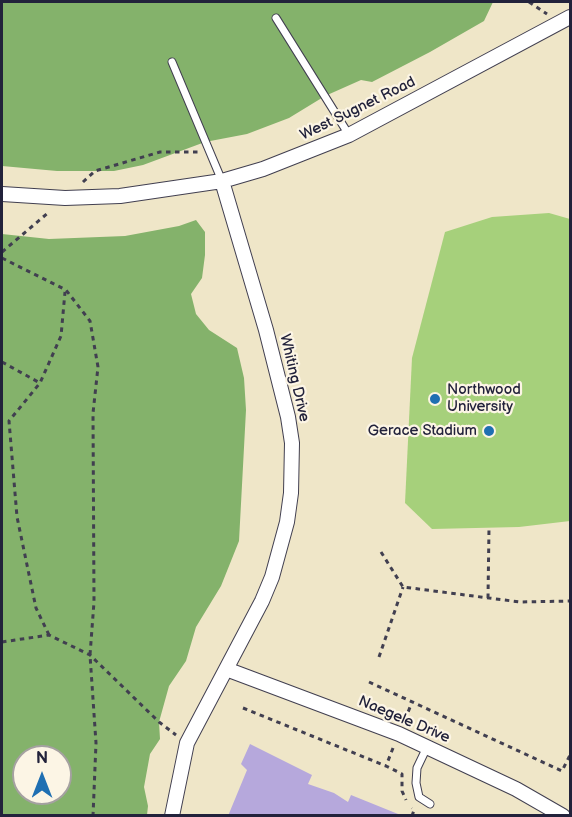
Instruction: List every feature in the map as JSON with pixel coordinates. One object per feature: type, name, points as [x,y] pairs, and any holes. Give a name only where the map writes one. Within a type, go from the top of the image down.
[{"type":"street","name":"West Sugnet Road","points":[[2,194],[65,198],[120,196],[222,181],[263,169],[349,135],[570,17]]},
{"type":"street","name":"Whiting Drive","points":[[172,816],[187,743],[262,601],[272,577],[287,522],[292,470],[288,417],[280,381],[222,181]]},
{"type":"street","name":"Naegele Drive","points":[[226,669],[399,734],[516,789],[563,816]]},
{"type":"lane","points":[[276,18],[349,135]]},
{"type":"lane","points":[[172,62],[222,181]]},
{"type":"lane","points":[[427,747],[417,768],[416,783],[419,796],[430,804]]},
{"type":"path","points":[[2,258],[66,290],[90,321],[98,367],[93,413],[94,602],[90,655],[96,743],[93,816]]},
{"type":"path","points":[[49,635],[36,608],[17,517],[9,421],[40,383],[61,336],[66,290]]},
{"type":"path","points":[[2,362],[40,383]]},
{"type":"path","points":[[488,598],[489,528]]},
{"type":"path","points":[[381,552],[403,587]]},
{"type":"path","points":[[403,587],[520,602],[570,601]]},
{"type":"path","points":[[379,657],[403,587]]},
{"type":"path","points":[[2,642],[49,635],[90,655],[159,722],[187,743]]},
{"type":"path","points":[[369,682],[562,771],[570,755]]},
{"type":"path","points":[[386,766],[412,702]]},
{"type":"path","points":[[243,708],[402,774],[402,791],[414,810],[412,816]]},
{"type":"green space","points":[[2,2],[493,2],[484,21],[430,52],[372,82],[361,80],[325,96],[289,118],[247,134],[205,142],[143,165],[114,171],[57,171],[2,166]]},
{"type":"green space","name":"Gerace Stadium","points":[[549,213],[570,219],[570,521],[519,527],[432,529],[405,503],[412,358],[445,232],[492,217]]},
{"type":"green space","points":[[196,220],[205,232],[202,278],[191,294],[196,314],[209,330],[237,348],[244,378],[246,410],[239,541],[221,586],[196,627],[186,661],[169,686],[159,722],[160,739],[150,754],[144,787],[148,806],[147,815],[2,815],[2,234],[49,239],[125,236],[179,226]]},
{"type":"building","points":[[250,744],[312,775],[308,784],[334,793],[348,802],[351,795],[403,816],[228,816],[247,770],[241,764]]},
{"type":"place","name":"Northwood University","points":[[435,399]]},
{"type":"place","name":"Gerace Stadium","points":[[489,431]]}]
